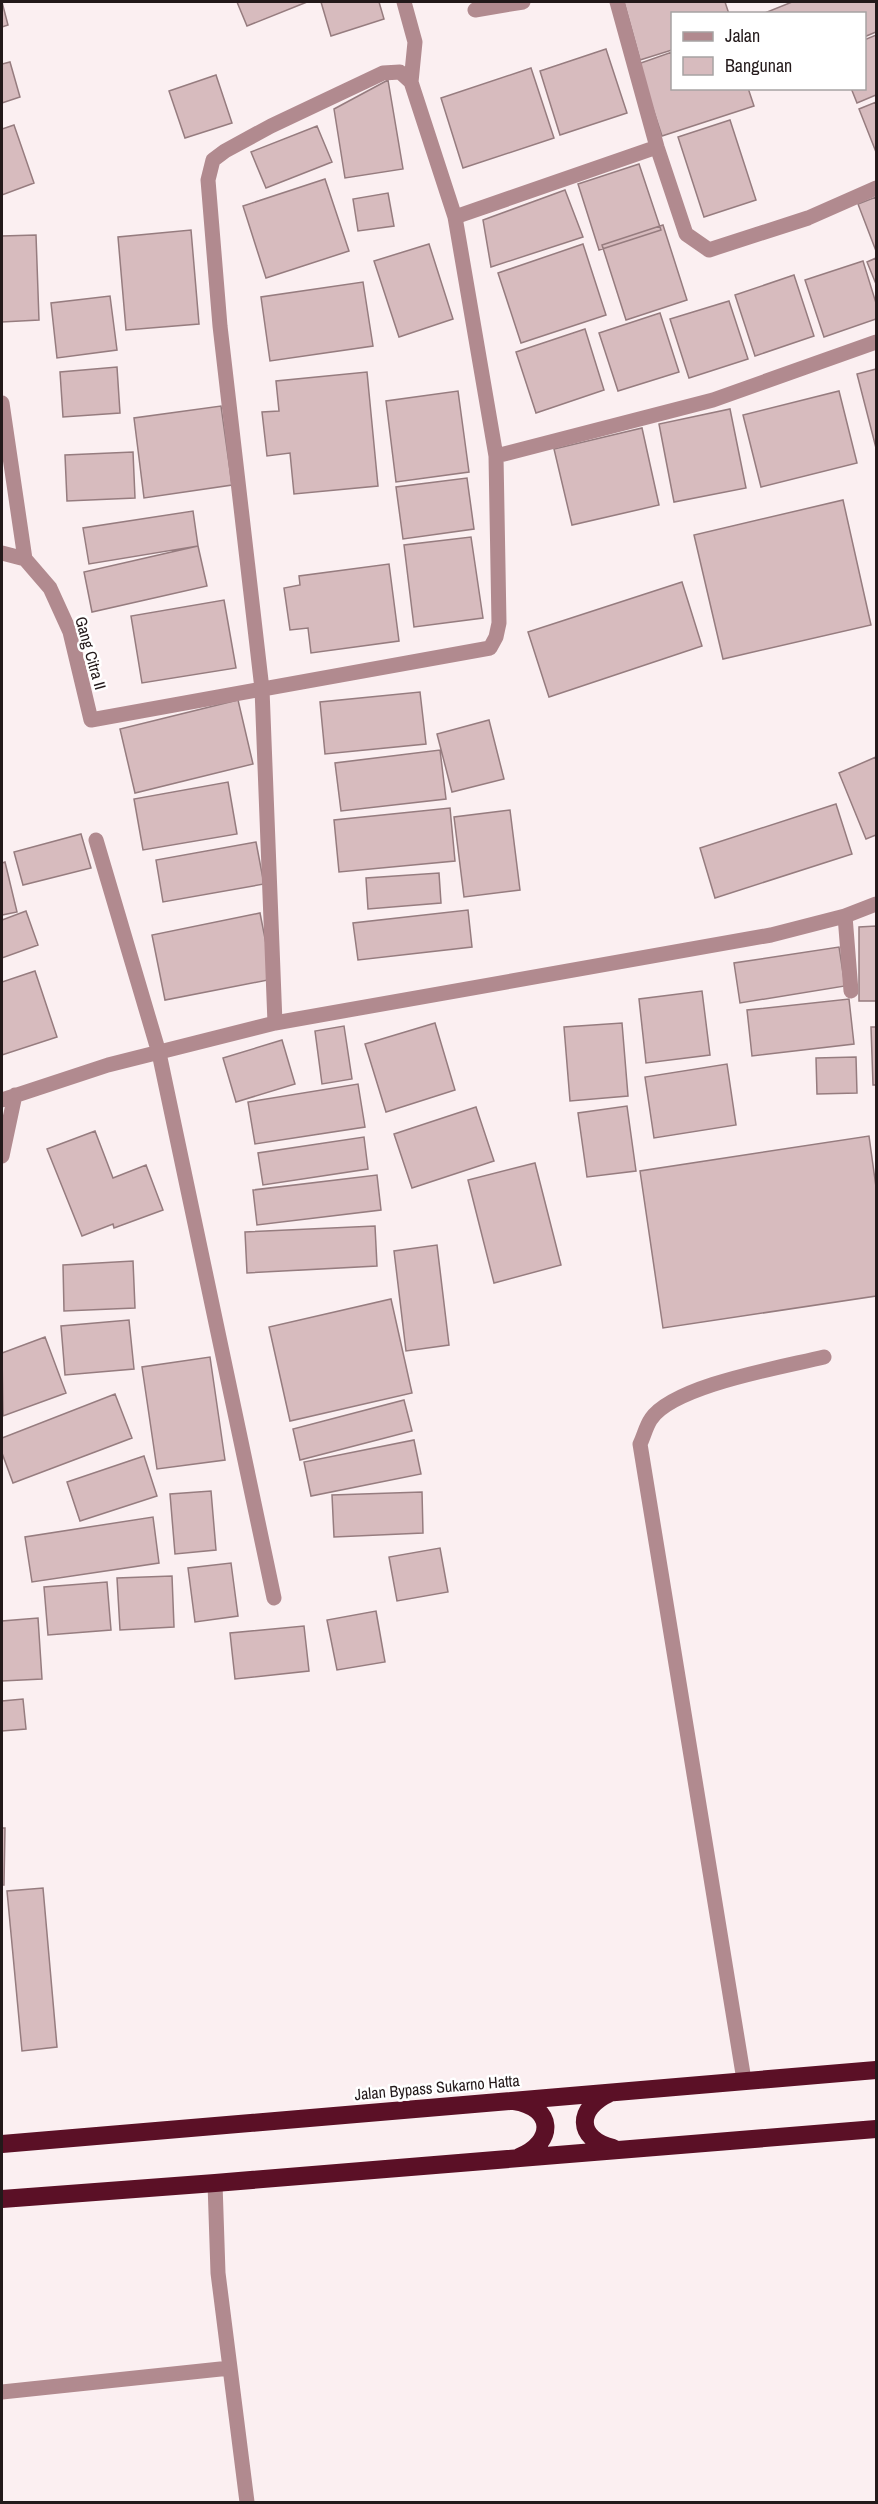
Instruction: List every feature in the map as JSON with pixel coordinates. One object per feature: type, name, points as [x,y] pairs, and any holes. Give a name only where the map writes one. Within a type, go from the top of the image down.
[{"type":"highway","name":"Jalan Bypass Sukarno Hatta","points":[[2,2144],[876,2070]]},
{"type":"highway","points":[[618,2091],[601,2097],[594,2103],[587,2113],[585,2126],[588,2135],[600,2144],[624,2150]]},
{"type":"highway","points":[[504,2100],[528,2105],[538,2112],[546,2128],[537,2147],[525,2154],[507,2159]]},
{"type":"highway","points":[[2,2199],[876,2129]]},
{"type":"street","points":[[262,689],[490,648],[496,637],[499,623],[496,456],[455,217],[411,82],[415,42],[404,2]]},
{"type":"street","points":[[475,10],[523,2]]},
{"type":"street","points":[[617,2],[657,147],[686,234],[709,250],[808,218],[876,188]]},
{"type":"street","points":[[275,1023],[262,689],[220,326],[208,180],[213,160],[271,126],[383,73],[400,72],[411,82]]},
{"type":"street","points":[[455,217],[657,147]]},
{"type":"street","points":[[496,456],[713,400],[876,342]]},
{"type":"street","points":[[2,403],[25,559],[2,553]]},
{"type":"street","name":"Gang Citra II","points":[[25,559],[50,588],[70,632],[91,720],[262,689]]},
{"type":"street","points":[[96,840],[159,1053],[274,1598]]},
{"type":"street","points":[[2,1156],[8,1097],[108,1065],[275,1023],[771,935],[845,916],[876,904]]},
{"type":"street","points":[[845,916],[851,991]]},
{"type":"street","points":[[744,2080],[640,1444],[651,1418],[675,1399],[728,1380],[824,1357]]},
{"type":"street","points":[[214,2183],[218,2273],[247,2502]]},
{"type":"street","points":[[2,2392],[231,2368]]},
{"type":"building","points":[[2,2],[8,25],[2,27]]},
{"type":"building","points":[[237,2],[307,2],[247,26]]},
{"type":"building","points":[[321,2],[379,2],[384,19],[331,36]]},
{"type":"building","points":[[624,2],[725,2],[728,12],[671,12],[671,50],[640,60]]},
{"type":"building","points":[[792,2],[876,2],[876,32],[866,36],[866,12],[767,12]]},
{"type":"building","points":[[876,35],[876,95],[857,103],[852,90],[866,90],[866,39]]},
{"type":"building","points":[[606,49],[627,113],[560,135],[540,71]]},
{"type":"building","points":[[671,52],[671,90],[749,90],[754,106],[662,136],[638,64]]},
{"type":"building","points":[[10,62],[20,97],[2,103],[2,64]]},
{"type":"building","points":[[531,68],[554,138],[463,168],[441,98]]},
{"type":"building","points":[[216,75],[232,123],[185,138],[169,91]]},
{"type":"building","points":[[388,80],[403,169],[345,178],[334,109]]},
{"type":"building","points":[[876,102],[876,152],[859,109]]},
{"type":"building","points":[[730,120],[756,200],[704,217],[678,137]]},
{"type":"building","points":[[14,125],[34,183],[2,195],[2,129]]},
{"type":"building","points":[[317,126],[332,162],[266,188],[251,152]]},
{"type":"building","points":[[639,164],[661,230],[599,250],[578,184]]},
{"type":"building","points":[[325,179],[349,251],[266,278],[243,206]]},
{"type":"building","points":[[565,190],[583,237],[491,267],[483,220]]},
{"type":"building","points":[[388,193],[394,226],[358,231],[353,199]]},
{"type":"building","points":[[876,197],[876,251],[858,204]]},
{"type":"building","points":[[663,225],[687,300],[626,320],[602,245]]},
{"type":"building","points":[[191,230],[199,324],[126,330],[118,237]]},
{"type":"building","points":[[36,235],[39,320],[2,322],[2,236]]},
{"type":"building","points":[[429,244],[453,319],[399,337],[374,261]]},
{"type":"building","points":[[583,244],[606,315],[521,343],[498,273]]},
{"type":"building","points":[[876,258],[876,284],[867,262]]},
{"type":"building","points":[[863,261],[876,303],[876,319],[824,337],[805,280]]},
{"type":"building","points":[[794,275],[814,336],[755,356],[735,295]]},
{"type":"building","points":[[363,282],[373,346],[270,361],[261,297]]},
{"type":"building","points":[[110,296],[117,350],[57,358],[51,303]]},
{"type":"building","points":[[729,301],[748,359],[689,378],[670,319]]},
{"type":"building","points":[[660,313],[679,372],[618,391],[599,333]]},
{"type":"building","points":[[585,329],[604,390],[536,413],[516,352]]},
{"type":"building","points":[[117,367],[120,413],[63,417],[60,372]]},
{"type":"building","points":[[876,369],[876,448],[857,374]]},
{"type":"building","points":[[367,372],[378,486],[294,494],[290,453],[267,456],[262,412],[279,411],[276,381]]},
{"type":"building","points":[[458,391],[469,472],[396,482],[386,401]]},
{"type":"building","points":[[839,391],[857,463],[761,487],[743,415]]},
{"type":"building","points":[[221,406],[232,485],[144,498],[134,418]]},
{"type":"building","points":[[730,409],[746,488],[674,502],[659,424]]},
{"type":"building","points":[[642,428],[659,505],[572,525],[554,449]]},
{"type":"building","points":[[133,452],[135,498],[67,501],[65,455]]},
{"type":"building","points":[[467,478],[474,529],[403,539],[396,487]]},
{"type":"building","points":[[843,500],[871,625],[723,659],[694,535]]},
{"type":"building","points":[[193,511],[198,546],[89,564],[83,528]]},
{"type":"building","points":[[471,537],[483,618],[414,627],[404,545]]},
{"type":"building","points":[[198,546],[207,586],[92,612],[84,572]]},
{"type":"building","points":[[389,564],[399,641],[311,653],[308,628],[290,630],[284,588],[300,585],[299,576]]},
{"type":"building","points":[[682,582],[702,646],[549,697],[528,632]]},
{"type":"building","points":[[224,600],[236,668],[142,683],[131,616]]},
{"type":"building","points":[[420,692],[426,744],[325,754],[320,702]]},
{"type":"building","points":[[238,700],[253,764],[135,793],[120,729]]},
{"type":"building","points":[[489,720],[504,779],[452,792],[437,734]]},
{"type":"building","points":[[440,750],[446,799],[341,811],[335,763]]},
{"type":"building","points":[[876,757],[876,835],[866,839],[839,773]]},
{"type":"building","points":[[228,782],[237,834],[143,850],[134,799]]},
{"type":"building","points":[[836,804],[852,854],[715,898],[700,848]]},
{"type":"building","points":[[450,808],[455,861],[339,872],[334,820]]},
{"type":"building","points":[[510,810],[520,890],[464,897],[454,817]]},
{"type":"building","points":[[81,834],[91,868],[23,885],[14,852]]},
{"type":"building","points":[[256,842],[264,884],[163,902],[156,860]]},
{"type":"building","points":[[5,862],[17,912],[2,915],[2,863]]},
{"type":"building","points":[[439,873],[441,903],[368,909],[366,878]]},
{"type":"building","points":[[468,910],[472,947],[358,960],[353,923]]},
{"type":"building","points":[[26,911],[38,945],[2,958],[2,920]]},
{"type":"building","points":[[260,913],[273,979],[165,1000],[152,935]]},
{"type":"building","points":[[876,926],[876,1001],[859,1001],[859,927]]},
{"type":"building","points":[[839,947],[845,986],[740,1003],[734,963]]},
{"type":"building","points":[[35,971],[57,1037],[2,1055],[2,982]]},
{"type":"building","points":[[702,991],[710,1055],[646,1063],[639,999]]},
{"type":"building","points":[[849,999],[854,1044],[752,1056],[747,1010]]},
{"type":"building","points":[[435,1023],[455,1090],[386,1112],[365,1044]]},
{"type":"building","points":[[622,1023],[628,1096],[570,1101],[564,1027]]},
{"type":"building","points":[[344,1026],[352,1079],[322,1084],[315,1031]]},
{"type":"building","points":[[871,1027],[876,1027],[876,1085],[873,1085]]},
{"type":"building","points":[[282,1040],[295,1084],[236,1102],[223,1058]]},
{"type":"building","points":[[856,1057],[857,1093],[817,1094],[816,1058]]},
{"type":"building","points":[[727,1064],[736,1125],[654,1138],[645,1077]]},
{"type":"building","points":[[358,1084],[365,1127],[255,1144],[248,1102]]},
{"type":"building","points":[[627,1106],[636,1171],[587,1177],[578,1113]]},
{"type":"building","points":[[476,1107],[494,1161],[412,1188],[394,1134]]},
{"type":"building","points":[[95,1131],[113,1178],[146,1165],[163,1210],[114,1228],[113,1224],[82,1236],[47,1149]]},
{"type":"building","points":[[869,1136],[876,1187],[876,1296],[663,1328],[640,1171]]},
{"type":"building","points":[[364,1137],[368,1169],[263,1185],[258,1153]]},
{"type":"building","points":[[535,1163],[561,1265],[494,1283],[468,1180]]},
{"type":"building","points":[[377,1175],[381,1210],[257,1225],[253,1190]]},
{"type":"building","points":[[375,1226],[377,1266],[247,1273],[245,1232]]},
{"type":"building","points":[[437,1245],[449,1345],[406,1351],[394,1251]]},
{"type":"building","points":[[133,1261],[135,1308],[64,1311],[63,1265]]},
{"type":"building","points":[[391,1299],[412,1393],[290,1421],[269,1327]]},
{"type":"building","points":[[129,1320],[134,1369],[65,1375],[61,1326]]},
{"type":"building","points":[[45,1337],[66,1393],[3,1416],[2,1353]]},
{"type":"building","points":[[210,1357],[225,1460],[157,1469],[142,1367]]},
{"type":"building","points":[[115,1394],[132,1438],[13,1483],[2,1453],[2,1438]]},
{"type":"building","points":[[404,1400],[412,1431],[300,1460],[293,1429]]},
{"type":"building","points":[[414,1440],[421,1474],[311,1496],[304,1462]]},
{"type":"building","points":[[144,1456],[157,1496],[80,1521],[67,1482]]},
{"type":"building","points":[[211,1491],[216,1550],[175,1554],[170,1494]]},
{"type":"building","points":[[422,1492],[423,1533],[334,1537],[332,1495]]},
{"type":"building","points":[[153,1517],[159,1563],[32,1582],[25,1537]]},
{"type":"building","points":[[440,1548],[448,1592],[397,1601],[389,1557]]},
{"type":"building","points":[[231,1563],[238,1616],[195,1622],[188,1568]]},
{"type":"building","points":[[172,1576],[174,1627],[120,1630],[117,1578]]},
{"type":"building","points":[[107,1582],[111,1630],[48,1635],[44,1587]]},
{"type":"building","points":[[376,1611],[385,1662],[337,1670],[327,1620]]},
{"type":"building","points":[[38,1618],[42,1679],[2,1681],[2,1621]]},
{"type":"building","points":[[304,1626],[309,1671],[235,1679],[230,1633]]},
{"type":"building","points":[[23,1699],[26,1729],[2,1731],[2,1701]]},
{"type":"building","points":[[2,1828],[5,1828],[4,1885],[2,1885]]},
{"type":"building","points":[[43,1888],[57,2047],[22,2051],[7,1891]]}]
